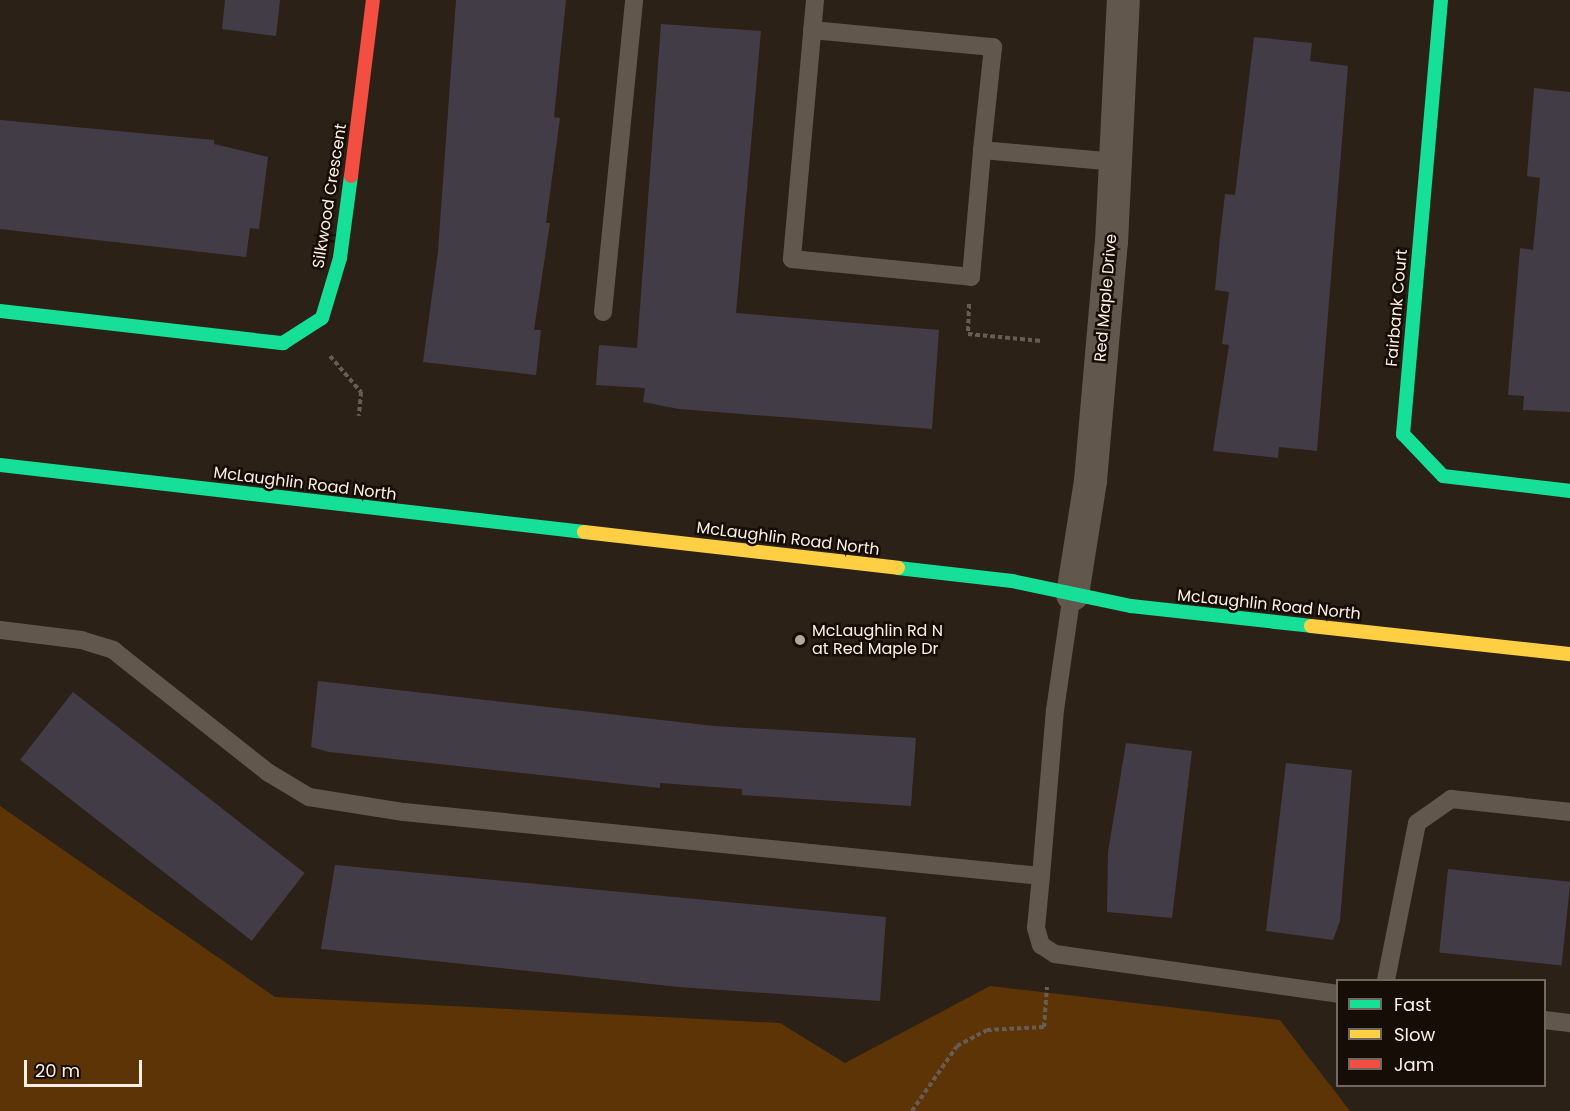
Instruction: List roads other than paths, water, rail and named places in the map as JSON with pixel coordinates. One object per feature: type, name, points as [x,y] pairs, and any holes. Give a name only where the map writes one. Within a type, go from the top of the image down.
[{"type":"main road","name":"Silkwood Crescent","points":[[0,311],[283,343],[322,318],[340,258],[373,0]]},
{"type":"main road","name":"Fairbank Court","points":[[1441,0],[1402,434],[1443,476],[1570,491]]},
{"type":"main road","name":"McLaughlin Road North","points":[[0,465],[1012,581],[1131,606],[1570,654]]},
{"type":"street","name":"Red Maple Drive","points":[[1072,594],[1090,480],[1116,162],[1123,0]]},
{"type":"lane","points":[[603,312],[633,0]]},
{"type":"lane","points":[[812,30],[993,47],[971,277],[792,259],[812,30],[815,0]]},
{"type":"lane","points":[[982,150],[1116,162]]},
{"type":"lane","points":[[1072,594],[1055,710],[1036,928],[1041,945],[1055,954],[1336,994]]},
{"type":"lane","points":[[0,630],[81,640],[113,650],[269,773],[309,797],[404,812],[1041,876]]},
{"type":"lane","points":[[1386,979],[1417,823],[1451,799],[1570,812]]},
{"type":"lane","points":[[1546,1020],[1570,1023]]},
{"type":"place","name":"McLaughlin Rd N at Red Maple Dr","points":[[800,640]]}]
